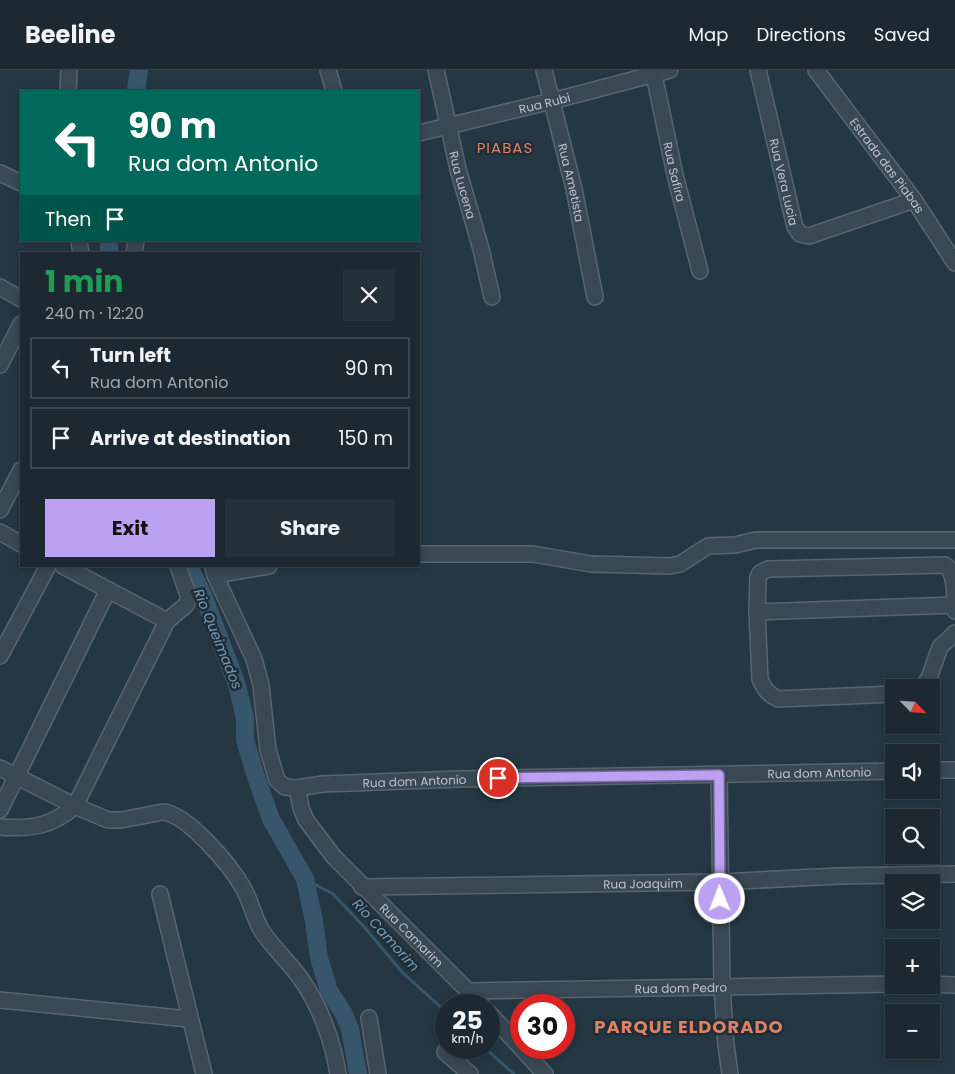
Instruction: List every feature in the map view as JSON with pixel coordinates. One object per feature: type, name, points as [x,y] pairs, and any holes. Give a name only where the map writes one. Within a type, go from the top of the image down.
[{"type":"street","points":[[68,90],[70,70]]},
{"type":"street","points":[[328,70],[334,90]]},
{"type":"street","name":"Rua Lucena","points":[[436,70],[458,169],[481,249],[492,297]]},
{"type":"street","name":"Rua Ametista","points":[[544,70],[574,189],[595,297]]},
{"type":"street","name":"Rua Rubi","points":[[420,133],[552,101],[653,72],[670,70]]},
{"type":"street","name":"Rua Vera Lucia","points":[[758,70],[776,152],[795,227],[798,232],[810,236],[914,200]]},
{"type":"street","name":"Estrada das Piabas","points":[[816,70],[914,200],[955,263]]},
{"type":"street","name":"Rua Safira","points":[[653,72],[675,175],[700,272]]},
{"type":"street","points":[[0,173],[20,183]]},
{"type":"street","points":[[0,287],[20,298]]},
{"type":"street","points":[[0,364],[20,326]]},
{"type":"street","points":[[0,510],[20,472]]},
{"type":"street","points":[[0,532],[20,543]]},
{"type":"street","points":[[420,554],[533,554],[591,564],[670,566],[680,564],[708,546],[735,545],[756,540],[955,540]]},
{"type":"street","points":[[885,694],[778,699],[769,694],[760,679],[757,612],[758,577],[760,573],[768,569],[945,565],[951,568],[954,576],[955,611]]},
{"type":"street","points":[[0,656],[47,567]]},
{"type":"street","points":[[65,567],[167,621]]},
{"type":"street","points":[[0,827],[38,826],[62,818],[75,806],[167,621],[186,605],[189,594],[178,567]]},
{"type":"street","points":[[258,567],[214,571],[254,658],[261,685],[268,750],[277,780],[285,786],[297,788]]},
{"type":"street","points":[[0,810],[108,590]]},
{"type":"street","points":[[757,612],[955,605]]},
{"type":"street","points":[[928,679],[940,648],[955,633]]},
{"type":"street","points":[[0,768],[75,806],[108,820],[121,820],[163,812],[170,813],[204,839],[232,869],[244,888],[261,931],[302,980],[319,1009],[331,1043],[338,1074]]},
{"type":"street","points":[[940,770],[955,770]]},
{"type":"street","name":"Rua dom Antonio","points":[[297,788],[342,783],[460,779],[885,771]]},
{"type":"street","points":[[719,775],[722,986],[730,1074]]},
{"type":"street","name":"Rua Camarim","points":[[297,788],[301,808],[311,828],[334,857],[471,994]]},
{"type":"street","name":"Rua Joaquim","points":[[362,887],[720,882],[838,876],[955,874]]},
{"type":"street","points":[[160,894],[189,1019],[204,1074]]},
{"type":"street","name":"Rua dom Pedro","points":[[468,991],[885,984]]},
{"type":"street","points":[[940,984],[955,985]]},
{"type":"street","points":[[0,1000],[189,1019]]},
{"type":"street","points":[[369,1018],[378,1074]]},
{"type":"street","points":[[500,1025],[545,1074]]},
{"type":"street","points":[[453,1059],[470,1074]]},
{"type":"waterway","name":"Rio Queimados","points":[[136,90],[139,70]]},
{"type":"waterway","name":"Rio Queimados","points":[[109,242],[109,252]]},
{"type":"waterway","name":"Rio Queimados","points":[[189,567],[203,595],[237,685],[245,718],[245,740],[271,819],[305,879],[314,921],[319,958],[329,991],[344,1014],[350,1029],[358,1074]]},
{"type":"waterway","name":"Rio Camorim","points":[[305,879],[333,894],[366,929],[402,972],[435,1002]]},
{"type":"waterway","name":"Rio Camorim","points":[[497,1059],[514,1074]]},
{"type":"district","name":"PIABAS","points":[[505,147]]},
{"type":"district","name":"PARQUE ELDORADO","points":[[689,1026]]},
{"type":"route","points":[[498,778],[719,775],[720,899]]}]
